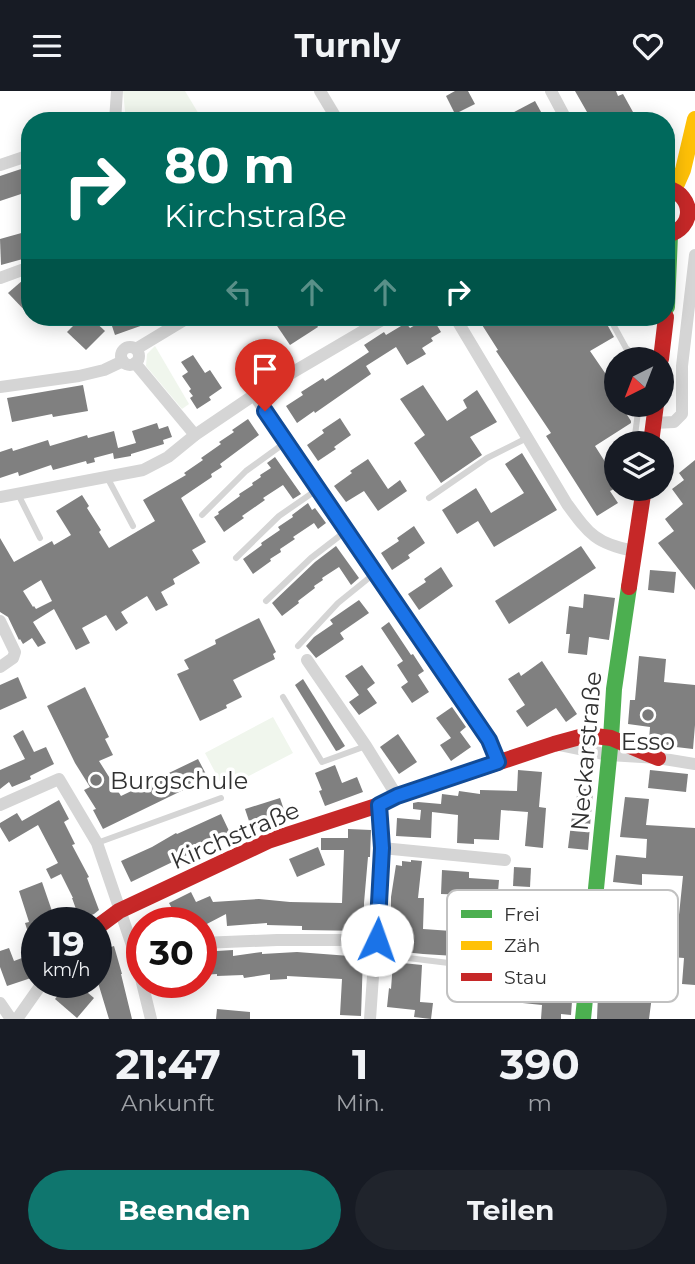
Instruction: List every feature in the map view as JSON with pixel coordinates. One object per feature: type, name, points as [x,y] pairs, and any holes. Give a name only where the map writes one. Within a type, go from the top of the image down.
[{"type":"main road","points":[[675,182],[683,170],[695,120]]},
{"type":"main road","points":[[675,190],[688,200],[691,209],[690,219],[675,234]]},
{"type":"main road","points":[[662,347],[665,326]]},
{"type":"main road","points":[[652,431],[654,417]]},
{"type":"main road","name":"Neckarstraße","points":[[596,890],[614,689],[642,501]]},
{"type":"main road","name":"Kirchstraße","points":[[112,916],[268,841],[554,744],[587,735],[611,738]]},
{"type":"main road","points":[[611,738],[658,758]]},
{"type":"street","points":[[116,112],[117,91]]},
{"type":"street","points":[[320,91],[333,112]]},
{"type":"street","points":[[551,91],[563,112]]},
{"type":"street","points":[[0,165],[21,158]]},
{"type":"street","points":[[653,423],[674,422],[682,414],[682,366],[695,255]]},
{"type":"street","points":[[0,278],[21,270]]},
{"type":"street","points":[[174,326],[135,349],[131,347],[124,350],[121,357],[129,362],[195,435]]},
{"type":"street","points":[[0,497],[143,470],[167,457],[254,395],[372,326]]},
{"type":"street","points":[[460,326],[586,531],[616,548],[634,551]]},
{"type":"street","points":[[0,387],[79,376],[129,362]]},
{"type":"street","points":[[254,395],[489,740],[498,762]]},
{"type":"street","points":[[0,621],[15,652],[13,658],[0,667]]},
{"type":"street","points":[[307,660],[366,745],[397,796]]},
{"type":"street","name":"Kirchstraße","points":[[554,744],[609,755],[658,758],[695,764]]},
{"type":"street","points":[[0,805],[59,779],[97,843],[126,926]]},
{"type":"street","points":[[370,1019],[382,848],[379,805]]},
{"type":"street","points":[[382,848],[505,860]]},
{"type":"street","points":[[217,942],[377,940]]},
{"type":"street","points":[[17,1019],[32,998]]},
{"type":"street","points":[[147,998],[151,1019]]},
{"type":"street","points":[[0,1003],[11,1019]]},
{"type":"lane","points":[[614,326],[625,347]]},
{"type":"lane","points":[[429,498],[487,458],[527,438]]},
{"type":"lane","points":[[202,515],[246,471],[286,442]]},
{"type":"lane","points":[[107,477],[133,526]]},
{"type":"lane","points":[[236,558],[279,516],[318,489]]},
{"type":"lane","points":[[18,494],[40,538]]},
{"type":"lane","points":[[265,601],[311,558],[346,531]]},
{"type":"lane","points":[[298,646],[338,603],[375,573]]},
{"type":"lane","points":[[283,697],[322,761],[366,745]]},
{"type":"lane","points":[[97,843],[221,798]]},
{"type":"lane","points":[[375,954],[447,963]]},
{"type":"shaded area","points":[[123,91],[185,91],[198,112],[125,112]]},
{"type":"shaded area","points":[[155,346],[189,404],[182,409],[146,366],[147,354]]},
{"type":"shaded area","points":[[273,717],[293,753],[224,789],[205,753]]},
{"type":"building","points":[[455,91],[468,91],[475,104],[454,112],[446,96]]},
{"type":"building","points":[[575,91],[616,91],[618,96],[623,94],[633,112],[587,112]]},
{"type":"building","points":[[535,101],[541,112],[514,112]]},
{"type":"building","points":[[21,169],[21,194],[0,201],[0,176]]},
{"type":"building","points":[[21,233],[21,259],[1,265],[0,239]]},
{"type":"building","points":[[21,282],[21,307],[8,293]]},
{"type":"building","points":[[73,326],[100,326],[105,331],[86,350],[67,332]]},
{"type":"building","points":[[112,326],[140,326],[115,335]]},
{"type":"building","points":[[277,326],[317,326],[318,327],[290,345]]},
{"type":"building","points":[[401,326],[437,326],[441,332],[422,348],[426,354],[407,365],[396,347],[366,366],[371,374],[297,423],[286,406],[303,395],[301,392],[323,378],[325,381],[369,352],[364,345],[384,332],[386,335]]},
{"type":"building","points":[[483,326],[608,326],[614,337],[590,351],[604,371],[604,417],[628,417],[631,423],[618,431],[604,431],[604,440],[595,446],[604,460],[604,501],[618,503],[597,516],[546,436],[551,433],[496,351],[498,350]]},
{"type":"building","points":[[193,355],[205,373],[210,370],[222,388],[209,397],[211,400],[197,409],[190,398],[193,396],[189,391],[191,389],[182,376],[188,372],[181,362]]},
{"type":"building","points":[[83,385],[88,411],[53,417],[52,414],[12,422],[7,398]]},
{"type":"building","points":[[423,385],[447,421],[467,408],[463,400],[477,390],[497,422],[470,437],[482,455],[441,483],[414,443],[425,435],[400,399]]},
{"type":"building","points":[[340,418],[351,435],[318,461],[307,445],[324,433],[322,430]]},
{"type":"building","points":[[248,419],[259,435],[220,464],[222,467],[211,474],[212,477],[181,498],[206,542],[192,550],[200,563],[173,579],[175,584],[161,592],[168,605],[156,611],[147,596],[121,612],[128,623],[116,631],[106,615],[82,628],[90,643],[76,650],[54,609],[33,622],[46,643],[38,647],[32,638],[23,644],[8,617],[0,612],[0,538],[14,562],[52,541],[54,545],[71,535],[56,511],[82,495],[109,548],[155,521],[143,500],[186,475],[184,473],[234,432],[232,430]],"holes":[[[41,580],[52,601],[36,609],[23,591]]]},
{"type":"building","points":[[157,423],[159,429],[168,426],[172,437],[163,440],[164,444],[131,456],[114,459],[113,453],[94,458],[95,462],[87,464],[86,461],[53,470],[51,465],[19,476],[18,472],[0,478],[0,452],[12,448],[13,451],[48,440],[50,446],[87,435],[88,438],[114,431],[118,448],[136,443],[132,431]]},
{"type":"building","points":[[522,453],[557,510],[494,547],[478,521],[457,534],[442,510],[476,488],[491,513],[524,493],[505,464]]},
{"type":"building","points":[[275,457],[301,494],[293,499],[283,485],[263,498],[265,500],[224,532],[214,517],[271,468],[267,463]]},
{"type":"building","points":[[368,459],[388,489],[400,480],[407,491],[378,511],[364,491],[346,502],[334,486]]},
{"type":"building","points":[[695,460],[695,590],[658,543],[674,531],[665,519],[683,504],[674,492],[674,488],[684,480],[679,473]]},
{"type":"building","points":[[308,503],[326,523],[318,529],[314,523],[293,537],[295,539],[280,549],[281,552],[253,574],[243,559],[280,530],[278,527]]},
{"type":"building","points":[[414,526],[425,543],[408,555],[410,558],[392,570],[381,553],[399,541],[397,538]]},
{"type":"building","points":[[336,546],[359,578],[351,585],[339,567],[322,578],[315,588],[282,616],[272,603]]},
{"type":"building","points":[[581,546],[596,568],[509,624],[495,601]]},
{"type":"building","points":[[441,567],[453,586],[419,610],[408,594],[426,582],[424,579]]},
{"type":"building","points":[[650,570],[676,572],[674,593],[648,590]]},
{"type":"building","points":[[584,594],[615,598],[609,640],[589,637],[587,655],[568,653],[570,634],[566,634],[569,606],[583,608]]},
{"type":"building","points":[[359,600],[369,613],[340,633],[344,639],[316,658],[306,646],[333,624],[330,620]]},
{"type":"building","points":[[259,618],[276,652],[273,654],[275,659],[233,680],[242,697],[226,705],[227,708],[200,721],[177,674],[189,669],[184,660],[216,644],[215,640]]},
{"type":"building","points":[[389,622],[424,671],[418,675],[429,692],[412,703],[401,687],[408,682],[397,665],[403,661],[381,628]]},
{"type":"building","points":[[639,656],[666,659],[664,682],[695,685],[693,749],[659,745],[649,741],[650,727],[628,724],[630,700],[635,700]]},
{"type":"building","points":[[542,661],[577,714],[566,722],[556,708],[527,727],[516,711],[525,705],[508,679],[519,672],[521,676]]},
{"type":"building","points":[[362,665],[375,683],[367,689],[377,703],[359,715],[349,702],[359,695],[345,676]]},
{"type":"building","points":[[18,677],[27,698],[0,710],[0,685]]},
{"type":"building","points":[[303,679],[345,746],[339,750],[336,751],[295,685]]},
{"type":"building","points":[[85,687],[109,737],[105,739],[113,755],[99,761],[121,796],[198,759],[208,778],[103,829],[93,810],[96,809],[84,790],[90,787],[47,706]]},
{"type":"building","points":[[452,707],[466,727],[460,732],[471,747],[451,761],[440,745],[451,738],[436,718]]},
{"type":"building","points":[[23,730],[34,752],[46,747],[54,764],[30,776],[31,779],[12,787],[9,782],[0,789],[0,770],[25,759],[13,736]]},
{"type":"building","points":[[398,734],[417,762],[399,774],[380,747]]},
{"type":"building","points":[[335,765],[342,783],[357,777],[363,792],[325,806],[315,773]]},
{"type":"building","points":[[518,770],[542,772],[539,807],[546,808],[543,848],[525,846],[528,812],[501,810],[499,840],[474,839],[474,844],[457,843],[458,815],[432,812],[431,838],[396,836],[397,818],[420,820],[421,810],[413,809],[413,803],[441,804],[442,794],[458,796],[459,791],[480,794],[480,790],[517,791]]},
{"type":"building","points":[[650,770],[688,774],[686,792],[648,788]]},
{"type":"building","points":[[578,788],[593,790],[588,850],[568,848]]},
{"type":"building","points":[[625,797],[649,799],[646,825],[695,828],[695,985],[682,984],[684,958],[678,958],[683,876],[642,874],[642,885],[613,882],[616,855],[646,858],[647,839],[620,837]]},
{"type":"building","points":[[280,798],[287,819],[252,830],[245,809]]},
{"type":"building","points":[[59,800],[69,819],[64,822],[75,844],[72,845],[89,877],[87,878],[98,907],[75,907],[61,874],[51,879],[46,869],[58,863],[38,825],[9,842],[0,823],[17,813],[22,821]]},
{"type":"building","points":[[221,814],[230,833],[131,882],[121,861]]},
{"type":"building","points":[[348,829],[371,830],[364,931],[302,930],[302,926],[267,923],[227,926],[226,914],[217,919],[217,907],[171,907],[169,903],[191,892],[196,902],[210,896],[213,902],[259,899],[342,903],[344,850],[321,850],[321,838],[348,838]]},
{"type":"building","points":[[318,847],[325,865],[297,877],[289,859]]},
{"type":"building","points":[[402,861],[422,861],[418,898],[424,898],[423,929],[447,931],[447,956],[391,949],[391,897],[396,865],[402,866]]},
{"type":"building","points":[[514,867],[531,868],[530,887],[513,886]]},
{"type":"building","points":[[442,870],[469,872],[469,878],[499,880],[498,890],[447,890],[447,894],[441,894]]},
{"type":"building","points":[[42,882],[51,907],[24,907],[19,891]]},
{"type":"building","points":[[114,946],[122,974],[132,1019],[109,1019],[103,998],[112,998]]},
{"type":"building","points":[[9,948],[14,961],[21,958],[21,981],[7,986],[0,967],[0,951]]},
{"type":"building","points":[[233,950],[233,956],[262,952],[297,952],[363,957],[361,1016],[340,1015],[342,979],[287,976],[287,979],[270,980],[270,974],[244,978],[243,975],[217,976],[217,951]]},
{"type":"building","points":[[393,962],[422,965],[420,1002],[433,1003],[431,1019],[414,1017],[415,1010],[387,1007]]},
{"type":"building","points":[[56,998],[94,998],[77,1018]]},
{"type":"building","points":[[512,1002],[572,1002],[571,1015],[561,1014],[561,1019],[541,1019],[542,1005]]},
{"type":"building","points":[[598,1002],[651,1002],[649,1019],[597,1019]]},
{"type":"building","points":[[217,1009],[250,1012],[250,1019],[216,1019]]},
{"type":"traffic: fast","points":[[596,890],[614,689],[629,587]]},
{"type":"traffic: fast","points":[[583,1019],[585,1002]]},
{"type":"traffic: slow","points":[[675,188],[683,170],[695,119]]},
{"type":"traffic: jam","points":[[675,192],[683,198],[688,212],[683,226],[675,231]]},
{"type":"traffic: jam","points":[[662,347],[665,326]]},
{"type":"traffic: jam","points":[[653,431],[654,417]]},
{"type":"traffic: jam","points":[[629,587],[642,501]]},
{"type":"traffic: jam","points":[[112,916],[268,841],[554,744],[587,735],[611,738],[658,758]]},
{"type":"place","name":"Esso","points":[[648,715]]},
{"type":"place","name":"Burgschule","points":[[96,780]]},
{"type":"route","points":[[265,411],[489,740],[498,762],[397,796],[379,805],[382,848],[377,940]]}]
